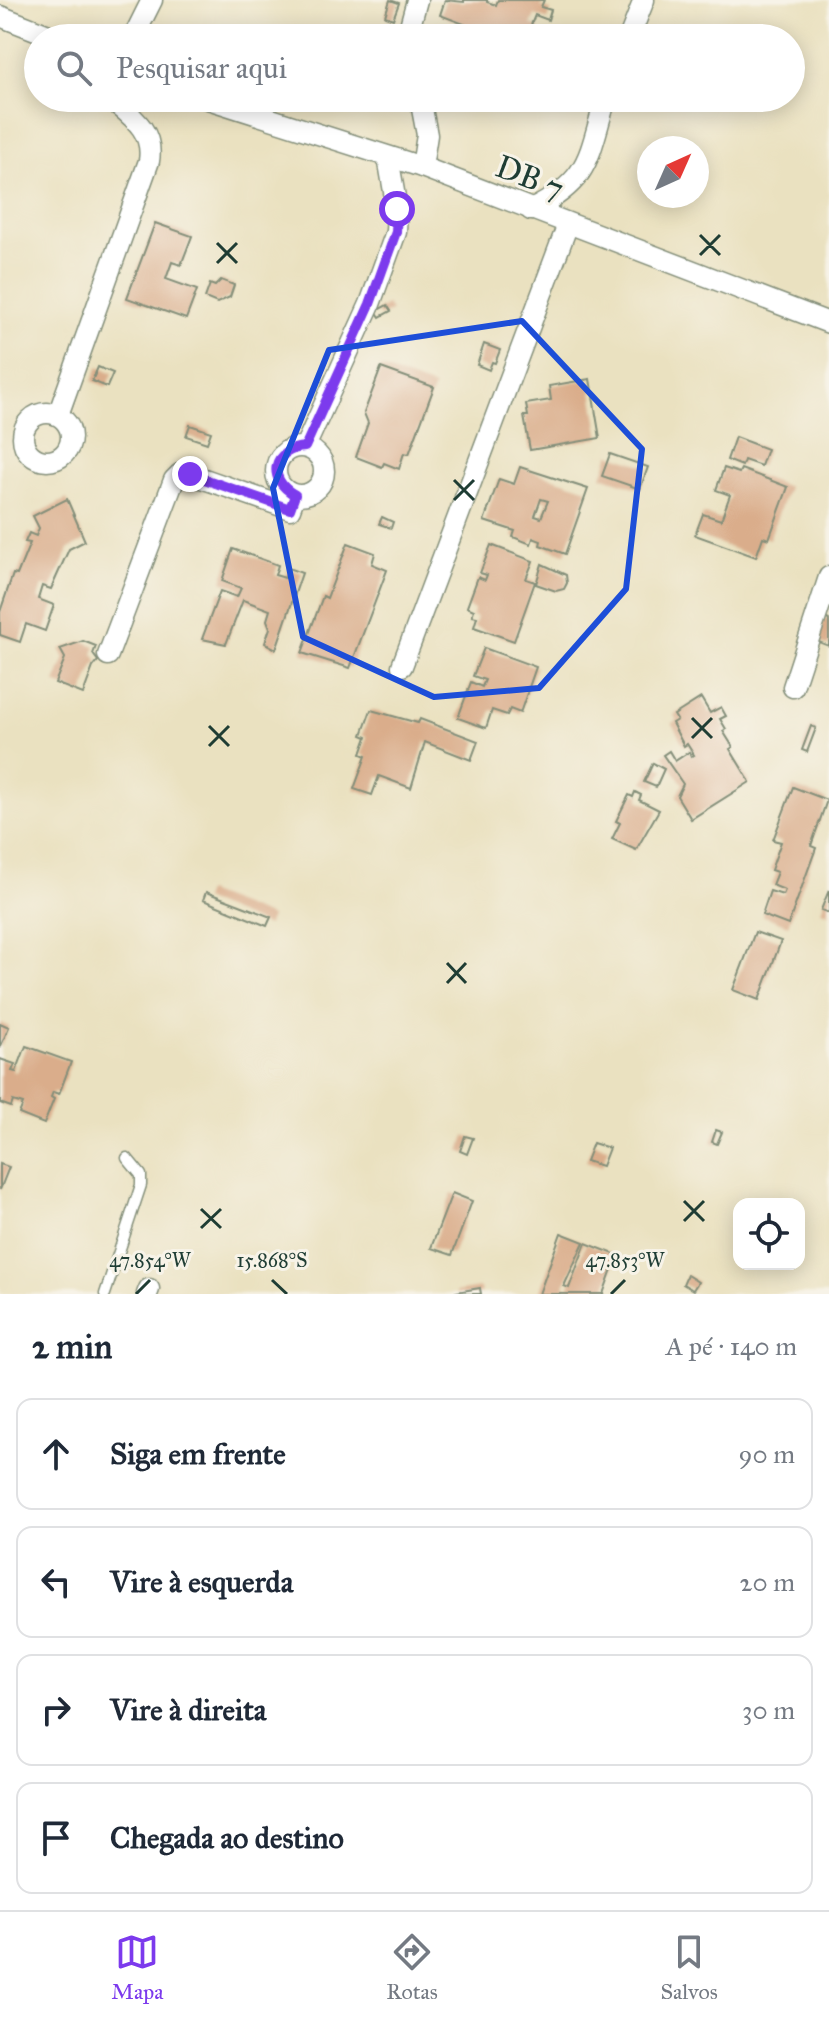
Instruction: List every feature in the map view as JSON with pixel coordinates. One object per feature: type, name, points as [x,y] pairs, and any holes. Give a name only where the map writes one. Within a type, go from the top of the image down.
[{"type":"street","points":[[140,24],[152,0]]},
{"type":"street","points":[[411,24],[417,0]]},
{"type":"street","points":[[635,24],[644,0]]},
{"type":"street","points":[[0,16],[24,25]]},
{"type":"street","points":[[58,415],[149,161],[151,146],[145,132],[124,112]]},
{"type":"street","name":"DB 7","points":[[248,112],[422,167],[829,323]]},
{"type":"street","points":[[422,167],[427,135],[423,112]]},
{"type":"street","points":[[531,210],[558,197],[582,172],[601,112]]},
{"type":"street","points":[[305,447],[370,304],[396,232],[397,209],[388,157]]},
{"type":"street","points":[[402,666],[568,224]]},
{"type":"street","points":[[292,447],[305,447],[316,453],[323,464],[324,476],[318,488],[307,494],[295,495],[284,489],[277,478],[276,466],[282,454],[292,447]]},
{"type":"street","points":[[108,655],[174,480],[180,474],[190,474],[290,509],[295,495]]},
{"type":"street","points":[[793,687],[829,577]]},
{"type":"lane","points":[[105,1294],[141,1185],[141,1175],[127,1158]]},
{"type":"highlighted area","points":[[522,321],[642,449],[626,589],[539,688],[434,697],[303,637],[273,488],[329,350]]},
{"type":"building","points":[[390,0],[399,3],[393,19],[385,16]]},
{"type":"building","points":[[445,0],[487,0],[496,5],[498,0],[544,0],[541,7],[551,10],[548,20],[535,15],[531,24],[464,24],[440,15]]},
{"type":"building","points":[[155,223],[192,236],[181,265],[172,262],[166,279],[197,290],[186,319],[127,298]]},
{"type":"building","points":[[221,280],[234,285],[230,297],[217,303],[205,298],[210,284],[215,286]]},
{"type":"building","points":[[387,305],[391,311],[380,317],[376,311]]},
{"type":"building","points":[[484,344],[500,350],[489,370],[477,365]]},
{"type":"building","points":[[98,367],[113,373],[107,387],[92,381]]},
{"type":"building","points":[[381,368],[434,387],[409,454],[404,453],[399,469],[384,463],[382,467],[356,457],[368,423],[364,413]]},
{"type":"building","points":[[590,379],[600,438],[530,450],[524,416],[528,416],[526,404],[551,400],[549,386]]},
{"type":"building","points":[[190,425],[211,432],[207,443],[186,436]]},
{"type":"building","points":[[735,437],[767,449],[761,466],[744,460],[742,466],[727,460]]},
{"type":"building","points":[[610,454],[648,467],[640,489],[602,476]]},
{"type":"building","points":[[520,467],[588,489],[565,554],[540,545],[541,541],[533,538],[531,544],[513,537],[515,531],[484,521],[499,479],[514,484]],"holes":[[[541,499],[548,501],[541,518],[535,516]]]},
{"type":"building","points":[[724,468],[739,473],[741,469],[788,487],[769,539],[763,537],[756,557],[695,535],[703,514],[721,520],[730,495],[716,490]]},
{"type":"building","points":[[67,499],[85,541],[69,549],[51,589],[42,586],[38,599],[54,605],[45,631],[26,624],[20,642],[0,635],[0,612],[13,574],[17,575],[30,543],[25,542],[29,533],[36,536],[39,528],[33,516]]},
{"type":"building","points":[[382,517],[393,522],[391,528],[379,524]]},
{"type":"building","points":[[348,543],[375,553],[372,564],[387,570],[350,668],[302,653],[323,596],[327,598]]},
{"type":"building","points":[[491,545],[533,561],[526,579],[535,582],[514,641],[474,627],[477,617],[472,616],[474,610],[467,607],[478,577],[485,580],[487,575],[480,573]]},
{"type":"building","points":[[233,549],[278,565],[275,575],[285,578],[288,568],[302,573],[276,649],[265,643],[270,628],[267,620],[270,610],[243,600],[226,644],[202,639],[220,591],[237,597],[241,588],[222,581]]},
{"type":"building","points":[[542,564],[566,575],[564,589],[556,591],[536,584]]},
{"type":"building","points":[[825,618],[829,620],[829,646],[816,641]]},
{"type":"building","points":[[83,641],[96,646],[93,654],[98,661],[83,694],[55,683],[65,658],[60,649]]},
{"type":"building","points":[[484,648],[536,667],[520,713],[510,709],[507,715],[492,710],[486,728],[458,718],[471,682],[482,687],[485,680],[473,676]]},
{"type":"building","points":[[701,698],[710,713],[721,707],[726,716],[720,719],[726,729],[723,731],[750,782],[691,819],[677,796],[683,784],[663,755],[669,751],[675,761],[689,752],[691,756],[694,755],[687,744],[684,746],[672,723],[677,720],[674,715]]},
{"type":"building","points":[[371,710],[418,723],[420,719],[478,741],[471,760],[425,742],[411,788],[379,776],[372,795],[354,789],[366,756],[361,754],[367,737],[362,735]]},
{"type":"building","points":[[811,726],[816,728],[807,752],[802,750]]},
{"type":"building","points":[[653,763],[664,769],[656,787],[644,782]]},
{"type":"building","points":[[793,787],[827,800],[811,846],[816,848],[788,925],[762,915],[770,891],[783,895],[785,890],[772,885],[777,872],[771,870],[781,842],[773,840]]},
{"type":"building","points":[[635,792],[641,795],[639,800],[659,810],[636,850],[612,839],[620,823],[616,821],[629,795],[633,797]]},
{"type":"building","points":[[829,890],[829,913],[821,910]]},
{"type":"building","points":[[206,892],[271,917],[267,926],[203,900]]},
{"type":"building","points":[[755,932],[781,941],[759,1000],[733,990]]},
{"type":"building","points":[[0,1023],[9,1027],[0,1048]]},
{"type":"building","points":[[26,1046],[71,1062],[59,1094],[53,1092],[51,1097],[54,1099],[44,1124],[19,1114],[23,1104],[13,1101],[11,1107],[0,1103],[0,1059],[15,1064],[12,1071],[16,1072]]},
{"type":"building","points":[[716,1130],[722,1132],[717,1144],[712,1142]]},
{"type":"building","points":[[465,1136],[473,1138],[467,1154],[460,1151]]},
{"type":"building","points":[[593,1143],[609,1148],[602,1166],[586,1161]]},
{"type":"building","points":[[0,1164],[9,1167],[0,1190]]},
{"type":"building","points":[[452,1193],[472,1201],[452,1255],[431,1248]]},
{"type":"building","points":[[561,1233],[584,1242],[564,1286],[569,1288],[586,1243],[617,1255],[603,1294],[539,1294]]},
{"type":"building","points":[[687,1275],[698,1282],[693,1290],[683,1284]]},
{"type":"building","points":[[480,1288],[481,1294],[456,1294],[456,1292]]},
{"type":"route","points":[[190,474],[290,509],[295,495],[284,489],[277,478],[276,466],[282,454],[292,447],[305,447],[370,304],[396,232],[397,209]]}]
